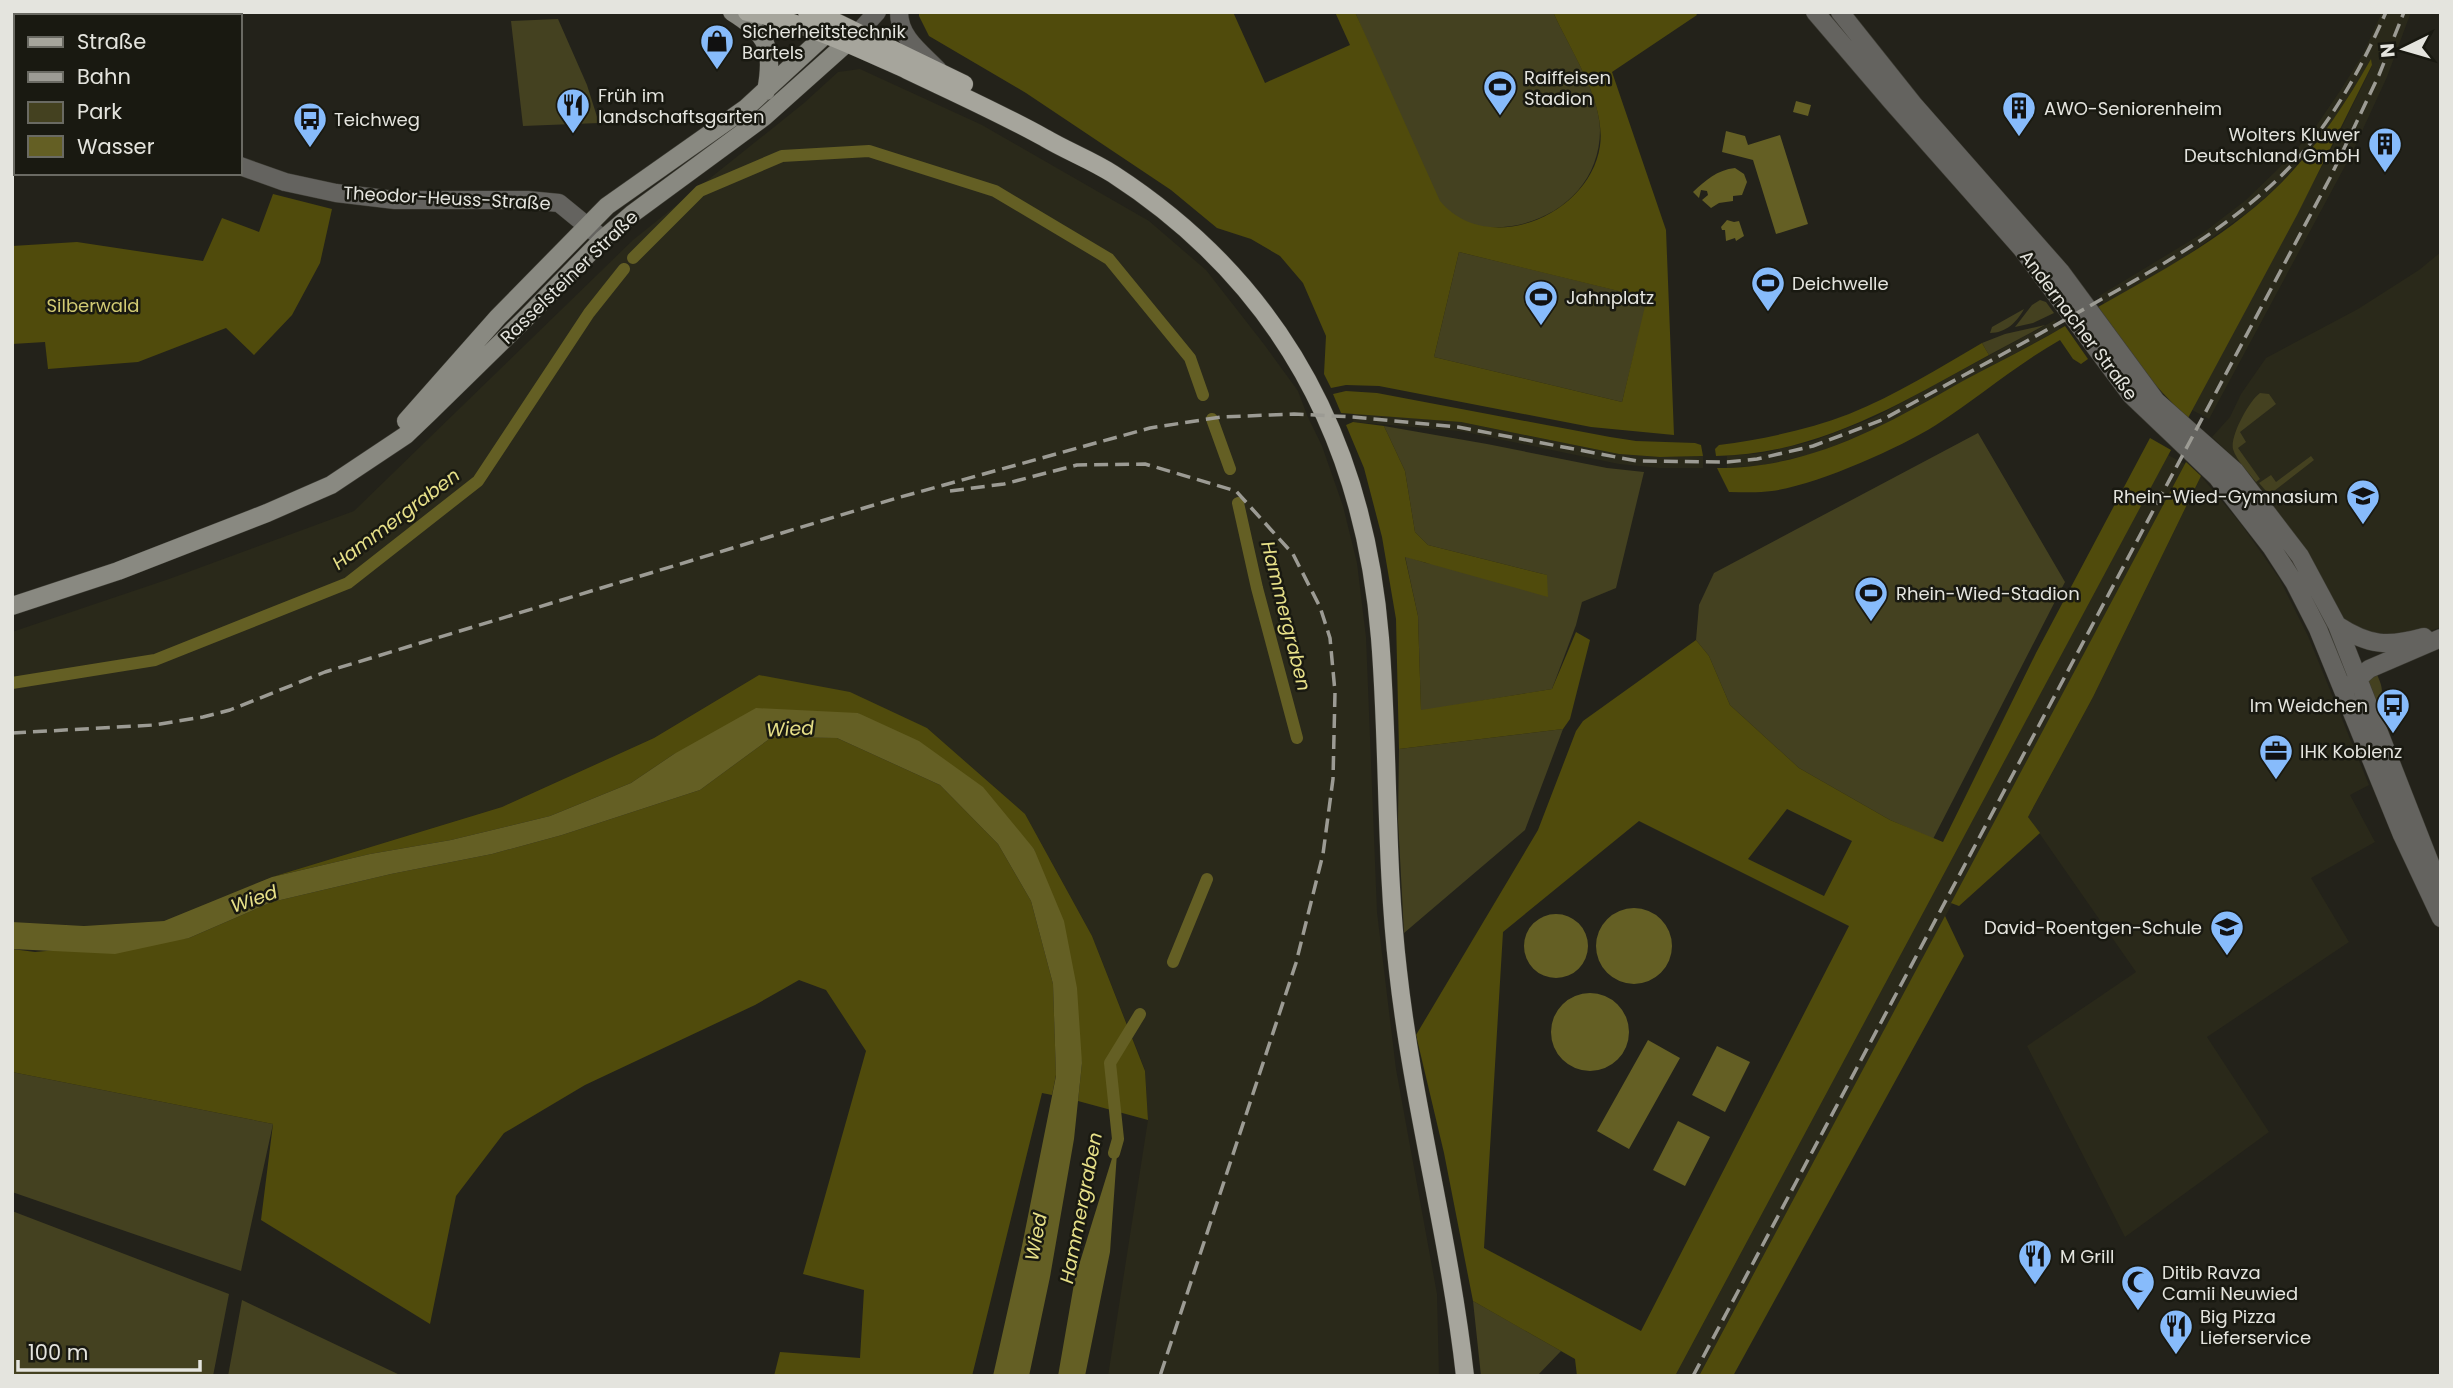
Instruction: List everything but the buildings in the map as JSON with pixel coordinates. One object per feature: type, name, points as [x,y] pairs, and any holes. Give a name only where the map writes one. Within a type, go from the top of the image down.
[{"type":"main road","points":[[732,12],[755,28],[767,45],[770,65],[766,91]]},
{"type":"main road","points":[[747,12],[795,22],[838,23]]},
{"type":"main road","points":[[807,12],[838,23],[852,37],[1092,162],[1130,186],[1176,222],[1248,292],[1290,349],[1311,384],[1333,430],[1355,491],[1371,560],[1380,636],[1391,890],[1398,973],[1412,1075],[1458,1321],[1465,1376]]},
{"type":"main road","name":"Rasselsteiner Straße","points":[[384,448],[498,317],[586,226],[628,189],[726,122],[766,91],[838,23]]},
{"type":"main road","points":[[852,37],[941,72],[1032,120],[1068,142],[1092,162]]},
{"type":"main road","name":"Rasselsteiner Straße","points":[[12,606],[118,570],[267,513],[331,485],[406,435],[603,239],[648,202],[764,117],[852,37]]},
{"type":"street","points":[[852,37],[877,12]]},
{"type":"street","points":[[899,12],[899,20],[906,37],[941,72]]},
{"type":"street","name":"Andernacher Straße","points":[[1815,12],[2022,249],[2131,395],[2196,455],[2240,505],[2272,548],[2318,629],[2402,835],[2441,918]]},
{"type":"street","name":"Andernacher Straße","points":[[1840,12],[1914,105],[2061,272],[2156,401],[2225,460],[2245,482],[2300,556],[2337,625],[2441,891]]},
{"type":"street","name":"Theodor-Heuss-Straße","points":[[242,167],[285,182],[336,193],[395,200],[528,200],[559,203],[603,239]]},
{"type":"street","points":[[2337,625],[2362,639],[2381,643],[2441,635]]},
{"type":"street","points":[[2344,693],[2358,676],[2369,669],[2441,635]]},
{"type":"shaded area","points":[[2382,12],[2411,12],[2387,77],[2351,155],[2209,419],[2192,410],[2328,155],[2372,66],[2371,61],[2316,143],[2277,187],[2251,210],[2175,264],[2104,304],[2099,296],[2203,233],[2246,200],[2278,169],[2312,132],[2342,88],[2363,54]]},
{"type":"shaded area","points":[[860,69],[982,125],[1149,221],[1206,270],[1298,391],[1322,446],[1343,506],[1357,563],[1366,637],[1377,912],[1396,1069],[1437,1294],[1439,1376],[1108,1376],[1148,1120],[1145,1070],[1092,936],[1025,814],[927,728],[759,675],[654,738],[502,807],[272,877],[164,921],[84,926],[12,922],[12,632],[169,579],[354,511],[633,240],[804,103],[838,72]]},
{"type":"shaded area","points":[[2441,252],[2441,627],[2424,633],[2380,640],[2342,619],[2296,540],[2231,455],[2212,437],[2230,417],[2241,394],[2266,358],[2358,309],[2419,270]]},
{"type":"shaded area","points":[[2055,320],[2060,329],[1878,428],[1817,453],[1764,465],[1727,468],[1727,456],[1762,453],[1813,441],[1873,418]]},
{"type":"shaded area","points":[[1354,413],[1461,422],[1619,454],[1703,456],[1703,468],[1619,464],[1460,431],[1353,422]]},
{"type":"shaded area","points":[[2168,455],[2185,464],[1935,936],[1699,1376],[1675,1376]]},
{"type":"shaded area","name":"David-Roentgen-Schule","points":[[2201,476],[2241,524],[2279,578],[2308,636],[2369,785],[2350,795],[2375,842],[2311,878],[2349,942],[2207,1037],[2269,1132],[2125,1237],[2027,1046],[2136,972],[2028,817],[2093,697]]},
{"type":"green space","points":[[919,12],[1233,12],[1265,83],[1350,45],[1335,12],[1355,12],[1440,201],[1460,218],[1484,226],[1509,227],[1534,221],[1558,209],[1578,192],[1592,171],[1600,146],[1598,112],[1593,95],[1553,12],[1695,12],[1697,15],[1612,72],[1666,230],[1674,435],[1591,427],[1379,386],[1346,385],[1331,388],[1324,374],[1326,336],[1303,283],[1280,256],[1251,239],[1217,228],[1171,190],[1026,93],[929,36]],"holes":[[[1459,252],[1647,298],[1622,402],[1434,357]]]},
{"type":"green space","name":"Raiffeisen Stadion","points":[[1355,12],[1553,12],[1582,70],[1599,116],[1598,149],[1585,181],[1561,206],[1530,222],[1488,227],[1472,225],[1450,214],[1429,182]]},
{"type":"green space","points":[[558,19],[587,85],[599,123],[523,126],[511,21]]},
{"type":"green space","points":[[2371,59],[2372,65],[2297,215],[2188,418],[2139,366],[2098,307],[2213,238],[2276,188],[2328,127]]},
{"type":"green space","name":"Silberwald","points":[[273,194],[332,209],[320,263],[292,315],[254,355],[226,328],[138,362],[48,369],[45,342],[12,344],[12,246],[77,242],[203,261],[222,218],[259,232]]},
{"type":"green space","name":"Jahnplatz","points":[[1459,252],[1648,298],[1622,402],[1434,357]]},
{"type":"green space","points":[[2040,300],[2046,302],[2054,313],[2033,323],[2015,327],[2032,305]]},
{"type":"green space","points":[[2024,309],[2010,326],[1990,333],[1992,327]]},
{"type":"green space","points":[[2045,325],[1989,355],[1982,343],[2005,334]]},
{"type":"green space","points":[[2065,326],[2088,359],[2081,364],[2073,359],[2060,340],[1936,425],[1901,445],[1856,465],[1811,482],[1756,492],[1729,492],[1717,468],[1784,461],[1845,442],[1903,414]]},
{"type":"green space","points":[[1982,343],[1989,355],[1858,423],[1789,446],[1716,456],[1715,449],[1719,445],[1818,425],[1866,407]]},
{"type":"green space","points":[[1346,391],[1377,393],[1636,441],[1695,443],[1701,445],[1703,456],[1619,454],[1461,422],[1341,413],[1333,394]]},
{"type":"green space","points":[[2260,393],[2269,394],[2276,404],[2240,432],[2246,442],[2238,448],[2260,479],[2256,482],[2237,458],[2233,443],[2241,419]]},
{"type":"green space","points":[[1353,422],[1384,426],[1405,471],[1415,532],[1428,545],[1547,575],[1548,597],[1405,557],[1418,616],[1421,710],[1552,689],[1576,632],[1590,640],[1570,719],[1563,729],[1399,749],[1396,619],[1382,537],[1364,468],[1346,425]]},
{"type":"green space","points":[[1384,426],[1607,468],[1644,472],[1616,588],[1582,602],[1552,689],[1421,711],[1418,616],[1405,556],[1426,563],[1547,575],[1428,545],[1415,532],[1405,471]]},
{"type":"green space","name":"Rhein-Wied-Stadion","points":[[1978,433],[2065,582],[1933,839],[1890,820],[1799,768],[1730,705],[1709,656],[1696,640],[1699,605],[1714,573]]},
{"type":"green space","points":[[2150,438],[2171,450],[1675,1376],[1577,1376],[1575,1359],[1473,1301],[1444,1153],[1416,1035],[1538,830],[1576,731],[1583,721],[1696,640],[1709,656],[1730,705],[1799,768],[1890,820],[1943,842],[2036,653]],"holes":[[[1787,809],[1852,841],[1824,896],[1748,859]],[[1639,821],[1849,926],[1641,1331],[1484,1248],[1503,932]]]},
{"type":"green space","points":[[2311,456],[2314,460],[2274,491],[2266,491],[2259,483],[2271,475],[2276,482]]},
{"type":"green space","points":[[2186,462],[2201,476],[2093,697],[2028,817],[2040,833],[1959,906],[1951,903]]},
{"type":"green space","points":[[2375,670],[2382,691],[2376,702],[2366,676]]},
{"type":"green space","points":[[759,675],[850,692],[927,728],[1025,814],[1092,936],[1145,1071],[1148,1120],[1078,1101],[1082,1063],[1034,849],[858,713],[674,754],[631,783],[550,816],[451,840],[370,854],[272,877],[502,807],[654,738]]},
{"type":"green space","points":[[1563,729],[1525,830],[1404,933],[1398,820],[1399,749]]},
{"type":"green space","points":[[772,737],[837,738],[940,785],[998,844],[1031,901],[1053,984],[1056,1075],[1052,1095],[1042,1093],[972,1376],[774,1376],[780,1352],[860,1358],[864,1290],[803,1274],[866,1051],[826,990],[799,980],[755,1005],[585,1085],[504,1133],[456,1196],[430,1324],[261,1220],[273,1124],[12,1072],[12,949],[35,952],[189,938],[272,902],[492,854],[562,835],[700,790]]},
{"type":"green space","points":[[1945,916],[1964,956],[1733,1376],[1699,1376]]},
{"type":"green space","points":[[12,1072],[273,1124],[241,1271],[12,1192]]},
{"type":"green space","points":[[12,1211],[229,1294],[213,1376],[12,1376]]},
{"type":"green space","points":[[242,1300],[402,1376],[228,1376]]},
{"type":"green space","points":[[1473,1301],[1561,1351],[1537,1376],[1481,1376]]},
{"type":"water","points":[[1796,101],[1811,105],[1808,116],[1793,112]]},
{"type":"water","points":[[1726,131],[1745,136],[1748,145],[1780,135],[1808,224],[1776,234],[1753,160],[1722,152]]},
{"type":"water","points":[[1735,168],[1744,174],[1747,182],[1742,195],[1733,196],[1733,201],[1719,203],[1711,208],[1702,200],[1708,195],[1707,191],[1701,190],[1699,198],[1693,192],[1717,173]]},
{"type":"water","points":[[1727,220],[1739,221],[1744,236],[1736,241],[1735,238],[1726,241],[1725,230],[1721,227]]},
{"type":"water","name":"Wied","points":[[756,708],[858,713],[919,741],[983,787],[1034,849],[1064,921],[1077,988],[1082,1063],[1074,1139],[1050,1277],[1029,1376],[993,1376],[1056,1076],[1053,984],[1031,901],[998,844],[940,785],[837,738],[772,737],[700,790],[562,835],[492,854],[272,902],[189,938],[115,954],[12,949],[12,922],[84,926],[164,921],[272,877],[370,854],[451,840],[550,816],[631,783],[674,754]]},
{"type":"water","points":[[1642,908],[1655,914],[1666,925],[1672,938],[1670,961],[1655,978],[1642,984],[1626,984],[1613,978],[1598,961],[1596,938],[1602,925],[1619,910]]},
{"type":"water","points":[[1556,914],[1574,920],[1582,928],[1588,946],[1582,964],[1574,972],[1556,978],[1538,972],[1530,964],[1524,946],[1530,928],[1538,920]]},
{"type":"water","points":[[1590,993],[1605,996],[1617,1005],[1626,1017],[1629,1032],[1626,1047],[1617,1059],[1605,1068],[1590,1071],[1575,1068],[1563,1059],[1554,1047],[1551,1032],[1554,1017],[1563,1005],[1575,996]]},
{"type":"water","points":[[1648,1040],[1680,1058],[1629,1149],[1597,1131]]},
{"type":"water","points":[[1717,1046],[1750,1062],[1725,1112],[1692,1095]]},
{"type":"water","points":[[1678,1121],[1710,1137],[1685,1186],[1653,1170]]},
{"type":"water","points":[[1118,1139],[1110,1252],[1085,1376],[1058,1376],[1075,1278]]},
{"type":"waterway","name":"Hammergraben","points":[[633,258],[700,191],[782,156],[869,151],[995,191],[1109,259],[1190,358],[1203,395]]},
{"type":"waterway","name":"Hammergraben","points":[[12,683],[155,660],[348,583],[478,481],[589,313],[624,269]]},
{"type":"waterway","name":"Hammergraben","points":[[1212,419],[1230,469]]},
{"type":"waterway","name":"Hammergraben","points":[[1238,503],[1257,588],[1297,738]]},
{"type":"waterway","name":"Hammergraben","points":[[1173,962],[1207,879]]},
{"type":"waterway","name":"Hammergraben","points":[[1114,1153],[1118,1139],[1110,1063],[1140,1014]]},
{"type":"railway","points":[[12,733],[154,725],[230,710],[325,672],[897,498],[1150,428],[1221,417],[1294,414],[1353,417],[1458,427],[1637,461],[1727,462],[1757,459],[1813,446],[1882,420],[2154,269],[2198,242],[2240,211],[2280,177],[2313,140],[2341,100],[2386,12]]},
{"type":"railway","points":[[1693,1376],[2330,178],[2379,75],[2404,12]]},
{"type":"railway","points":[[950,491],[1004,484],[1077,465],[1145,464],[1236,491],[1293,554],[1320,607],[1330,638],[1335,692],[1333,779],[1323,854],[1296,963],[1160,1376]]},
{"type":"place","name":"Sicherheitstechnik Bartels","points":[[717,71]]},
{"type":"place","name":"Raiffeisen Stadion","points":[[1500,117]]},
{"type":"place","name":"Früh im landschaftsgarten","points":[[573,135]]},
{"type":"place","name":"AWO-Seniorenheim","points":[[2019,138]]},
{"type":"place","name":"Teichweg","points":[[310,149]]},
{"type":"place","name":"Wolters Kluwer Deutschland GmbH","points":[[2385,174]]},
{"type":"place","name":"Deichwelle","points":[[1768,313]]},
{"type":"place","name":"Jahnplatz","points":[[1541,327]]},
{"type":"place","name":"Rhein-Wied-Gymnasium","points":[[2363,526]]},
{"type":"place","name":"Rhein-Wied-Stadion","points":[[1871,623]]},
{"type":"place","name":"Im Weidchen","points":[[2393,735]]},
{"type":"place","name":"IHK Koblenz","points":[[2276,781]]},
{"type":"place","name":"David-Roentgen-Schule","points":[[2227,957]]},
{"type":"place","name":"M Grill","points":[[2035,1286]]},
{"type":"place","name":"Ditib Ravza Camii Neuwied","points":[[2138,1312]]},
{"type":"place","name":"Big Pizza Lieferservice","points":[[2176,1356]]}]
